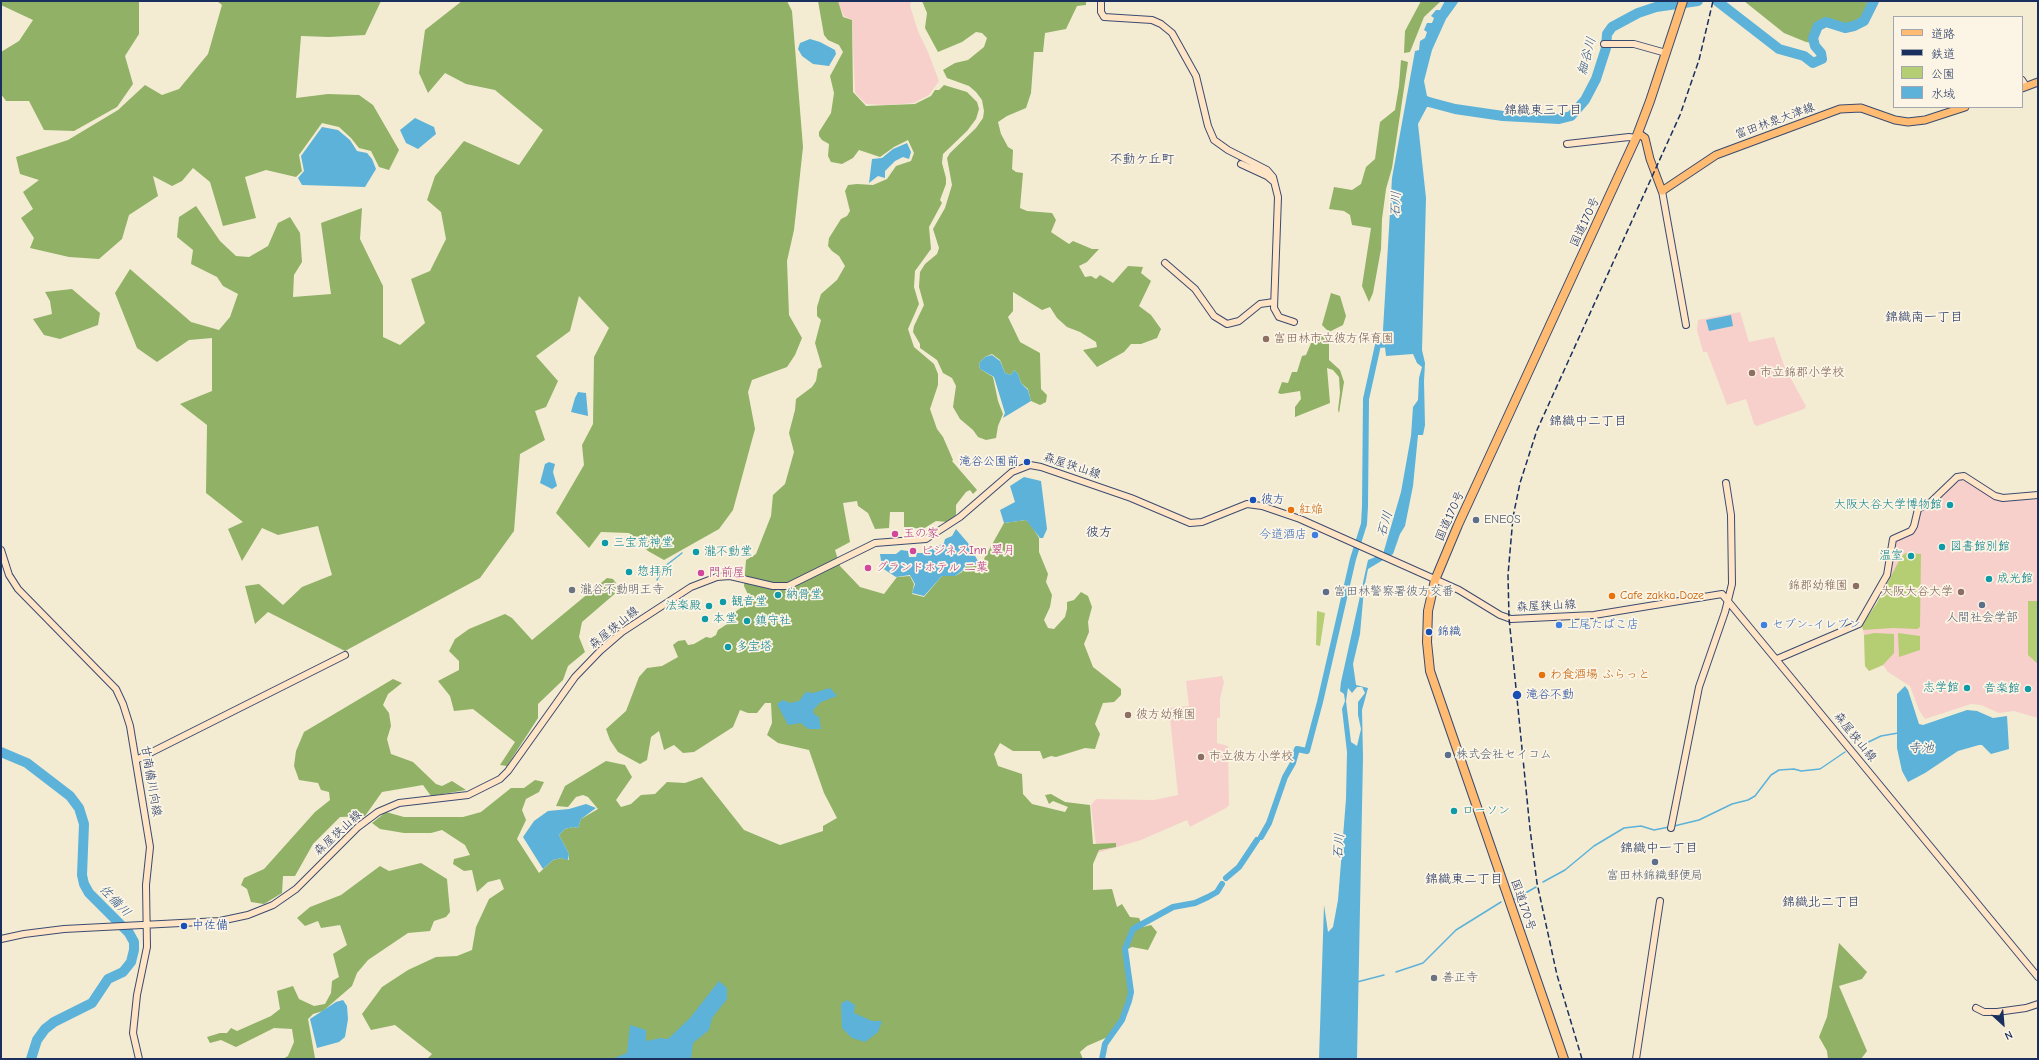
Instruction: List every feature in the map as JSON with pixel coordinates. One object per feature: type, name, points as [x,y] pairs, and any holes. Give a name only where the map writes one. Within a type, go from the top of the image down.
[{"type":"highway","name":"国道170号","points":[[1564,1059],[1430,671],[1427,651],[1427,623],[1435,580],[1458,525],[1637,136],[1682,4]]},
{"type":"main road","points":[[1101,2],[1101,12],[1104,17],[1152,20],[1161,24],[1172,33],[1196,76],[1208,126],[1214,140],[1228,150],[1267,170],[1273,177],[1278,197],[1274,302],[1275,314],[1284,320],[1294,322]]},
{"type":"main road","points":[[1607,44],[1634,44],[1666,53]]},
{"type":"main road","points":[[2025,85],[2038,77]]},
{"type":"main road","points":[[2025,85],[2038,82]]},
{"type":"main road","name":"富田林泉大津線","points":[[1662,191],[1716,155],[1840,109],[1861,108],[1895,120],[1908,122],[1925,120],[1962,108]]},
{"type":"main road","points":[[1567,144],[1637,136],[1645,138],[1650,159],[1662,191],[1686,325]]},
{"type":"main road","points":[[1241,164],[1267,176],[1276,185]]},
{"type":"main road","points":[[1165,263],[1195,288],[1214,316],[1227,324],[1239,322],[1260,304],[1274,302]]},
{"type":"main road","name":"森屋狭山線","points":[[1,939],[53,930],[220,921],[263,910],[290,894],[358,827],[385,808],[405,802],[462,797],[490,786],[508,772],[575,677],[600,651],[622,632],[691,587],[717,577],[730,576],[773,586],[788,586],[874,543],[926,539],[960,517],[1008,475],[1021,467],[1030,465],[1041,467],[1136,500],[1190,523],[1202,522],[1249,503],[1300,519],[1461,591],[1500,615],[1514,619],[1605,613],[1722,594],[2038,977]]},
{"type":"main road","points":[[1777,659],[1859,624],[1887,575],[1893,539],[1911,531],[1914,526],[1918,509],[1931,502],[1957,477],[1964,476],[1995,496],[2003,498],[2038,495]]},
{"type":"main road","points":[[1671,828],[1698,687],[1728,600],[1732,584],[1733,563],[1730,509],[1726,483]]},
{"type":"main road","name":"甘南備川向線","points":[[1,550],[9,575],[18,589],[116,689],[127,715],[150,847],[146,885],[148,947],[137,995],[133,1033],[139,1059]]},
{"type":"main road","points":[[136,760],[345,655]]},
{"type":"main road","points":[[1636,1059],[1660,901]]},
{"type":"main road","points":[[1976,1008],[1984,1012],[1997,1012],[2026,1008],[2038,1004]]},
{"type":"shaded area","points":[[837,1],[911,1],[910,6],[918,31],[939,81],[929,95],[914,103],[887,105],[866,104],[858,96],[855,92],[852,20],[844,16]]},
{"type":"shaded area","name":"市立錦郡小学校","points":[[1740,312],[1749,342],[1774,337],[1785,368],[1806,406],[1804,409],[1757,426],[1754,424],[1746,399],[1727,405],[1707,352],[1703,352],[1697,330],[1698,320]]},
{"type":"shaded area","name":"大阪大谷大学","points":[[1961,480],[1967,481],[1992,497],[2002,501],[2038,499],[2038,718],[2014,711],[1999,713],[1981,705],[1971,704],[1925,719],[1919,710],[1910,686],[1888,672],[1883,665],[1869,671],[1865,666],[1864,635],[1862,625],[1877,603],[1889,580],[1894,543],[1898,539],[1910,534],[1919,512],[1933,504],[1956,482]]},
{"type":"shaded area","name":"市立彼方小学校","points":[[1222,676],[1224,682],[1220,699],[1220,718],[1217,718],[1217,743],[1228,746],[1229,805],[1190,827],[1187,820],[1141,840],[1097,853],[1091,805],[1096,799],[1154,800],[1178,795],[1169,708],[1189,706],[1186,681]]},
{"type":"green space","points":[[1,1],[139,1],[139,34],[125,56],[133,84],[117,107],[74,131],[44,130],[29,101],[6,101],[1,94],[1,52],[19,41],[33,20],[1,5]]},
{"type":"green space","points":[[217,1],[381,1],[365,35],[329,37],[301,36],[296,98],[328,94],[359,95],[373,105],[399,150],[389,170],[379,167],[371,151],[359,148],[339,127],[322,123],[299,155],[302,171],[296,177],[266,170],[245,177],[256,218],[223,226],[210,182],[193,168],[182,181],[172,186],[153,176],[158,196],[129,215],[122,239],[99,259],[69,257],[30,248],[34,238],[21,218],[33,209],[23,192],[39,180],[20,174],[16,157],[68,140],[118,110],[145,85],[162,95],[179,89],[208,54],[222,5]]},
{"type":"green space","points":[[462,1],[787,1],[792,11],[803,147],[794,230],[787,261],[789,315],[802,338],[795,355],[787,367],[752,380],[748,392],[755,429],[733,510],[719,529],[664,560],[648,551],[629,533],[601,532],[589,548],[556,513],[584,465],[582,445],[593,424],[594,357],[609,328],[579,296],[570,331],[536,356],[558,381],[546,407],[535,411],[545,440],[520,454],[514,531],[480,578],[345,651],[268,612],[255,624],[245,586],[259,584],[283,605],[302,587],[332,575],[318,526],[278,535],[262,528],[242,561],[228,529],[243,522],[206,493],[207,425],[180,404],[212,391],[212,338],[189,340],[157,362],[137,348],[115,293],[130,269],[191,322],[219,330],[230,317],[238,294],[223,286],[217,277],[191,264],[193,250],[177,237],[179,217],[196,206],[220,241],[236,256],[249,257],[268,246],[278,223],[290,217],[300,233],[302,262],[294,275],[293,297],[331,294],[321,223],[362,208],[360,239],[383,286],[383,337],[400,345],[425,323],[411,279],[430,271],[446,239],[441,212],[427,200],[435,176],[464,141],[519,165],[543,130],[495,90],[466,84],[445,73],[428,93],[419,73],[425,30]]},
{"type":"green space","points":[[818,1],[838,1],[843,17],[852,20],[853,92],[866,106],[915,104],[931,96],[935,90],[939,90],[944,85],[967,92],[977,102],[979,109],[976,119],[967,131],[943,154],[942,163],[946,184],[940,200],[942,203],[929,227],[931,249],[915,271],[914,287],[919,304],[908,329],[914,347],[934,364],[938,374],[938,385],[930,409],[937,429],[943,437],[953,460],[952,461],[977,490],[973,494],[970,490],[966,492],[956,505],[956,515],[948,522],[936,521],[923,529],[904,527],[904,512],[890,512],[889,528],[875,529],[868,513],[858,506],[857,501],[843,503],[850,542],[835,550],[840,566],[860,587],[884,594],[897,577],[910,576],[914,584],[912,594],[924,597],[942,576],[955,576],[962,572],[966,566],[980,566],[1004,523],[1026,520],[1031,525],[1039,538],[1039,552],[1048,574],[1046,582],[1052,595],[1050,607],[1044,620],[1048,628],[1054,629],[1065,617],[1067,602],[1074,600],[1081,592],[1088,596],[1092,607],[1088,622],[1089,632],[1084,644],[1093,667],[1121,689],[1121,695],[1114,702],[1103,703],[1095,724],[1100,734],[1095,749],[1085,748],[1056,757],[1051,756],[1043,759],[1040,751],[1013,751],[1000,743],[994,754],[998,766],[1022,774],[1023,794],[1032,804],[1065,812],[1068,807],[1053,801],[1049,804],[1045,795],[1051,794],[1065,802],[1090,805],[1093,844],[1116,843],[1116,847],[1099,850],[1093,864],[1093,890],[1112,889],[1117,907],[1122,904],[1130,917],[1139,918],[1143,927],[1151,925],[1157,932],[1148,950],[1132,947],[1123,951],[1129,993],[1125,1010],[1110,1036],[1087,1046],[1080,1052],[1083,1059],[427,1059],[432,1054],[395,1025],[371,1030],[362,1014],[382,987],[408,970],[436,957],[457,956],[472,950],[476,927],[489,899],[504,889],[500,879],[488,882],[477,892],[472,870],[464,871],[453,864],[454,859],[470,855],[465,845],[442,830],[431,833],[404,833],[380,829],[372,823],[386,812],[404,817],[463,817],[481,812],[511,788],[524,788],[535,780],[544,782],[539,792],[526,799],[522,810],[526,820],[517,839],[539,873],[553,860],[561,858],[569,860],[569,854],[559,835],[565,829],[573,827],[578,828],[581,819],[598,809],[588,797],[583,795],[576,797],[568,807],[556,806],[565,786],[606,761],[625,765],[632,777],[616,800],[621,807],[631,804],[641,795],[655,794],[667,782],[685,783],[702,777],[744,830],[780,845],[823,831],[823,826],[837,818],[824,793],[809,750],[778,743],[767,735],[772,723],[771,703],[765,703],[757,713],[748,713],[740,710],[733,727],[694,752],[683,753],[674,745],[664,750],[659,731],[651,737],[647,760],[640,764],[618,752],[610,740],[606,729],[626,711],[639,677],[647,668],[662,666],[678,657],[673,645],[678,641],[685,640],[688,645],[694,644],[706,637],[711,638],[716,635],[718,630],[735,619],[732,614],[751,601],[744,586],[746,560],[756,554],[771,516],[773,495],[785,484],[794,452],[789,433],[795,410],[796,399],[812,387],[816,381],[818,369],[822,367],[815,343],[821,320],[817,316],[817,307],[821,294],[837,280],[845,266],[839,256],[828,246],[829,238],[841,219],[847,216],[850,211],[845,191],[848,185],[873,185],[887,179],[896,166],[911,161],[914,153],[908,140],[894,147],[880,157],[859,150],[853,158],[842,164],[831,162],[828,156],[829,144],[822,140],[819,136],[819,132],[831,113],[834,93],[830,76],[843,52],[839,45],[828,40],[824,35]]},
{"type":"green space","points":[[922,1],[1086,1],[1086,5],[1077,6],[1066,29],[1045,33],[1043,52],[1034,52],[1031,93],[1026,108],[1007,116],[998,122],[1001,134],[1008,147],[1013,150],[1012,169],[1016,172],[1023,173],[1020,208],[1027,211],[1052,213],[1056,220],[1051,232],[1069,244],[1073,241],[1092,249],[1099,249],[1087,262],[1079,266],[1085,277],[1091,276],[1096,279],[1100,275],[1113,283],[1128,266],[1143,267],[1141,273],[1151,281],[1139,306],[1151,315],[1161,329],[1157,338],[1141,344],[1131,344],[1124,352],[1097,367],[1083,350],[1097,347],[1096,342],[1080,332],[1067,327],[1057,318],[1050,307],[1042,310],[1013,292],[1013,311],[1008,317],[1020,342],[1040,353],[1041,389],[1047,395],[1046,402],[1040,405],[1031,401],[1028,389],[1021,383],[1018,374],[1014,370],[1011,375],[1005,373],[1000,360],[992,354],[985,357],[979,363],[980,369],[993,377],[998,401],[1003,414],[998,426],[996,438],[986,440],[978,437],[973,430],[960,419],[953,407],[956,386],[952,378],[943,373],[937,360],[920,348],[920,344],[913,332],[914,326],[924,305],[919,287],[920,272],[925,264],[937,254],[939,248],[933,229],[945,208],[952,185],[947,158],[950,153],[976,128],[983,118],[984,111],[982,100],[976,92],[969,86],[947,78],[943,70],[955,63],[968,60],[984,47],[987,38],[982,33],[976,32],[962,42],[938,52],[925,28],[927,13]]},
{"type":"green space","points":[[1421,1],[1441,1],[1424,17],[1410,52],[1404,53],[1405,31]]},
{"type":"green space","points":[[1744,1],[1872,1],[1865,16],[1856,22],[1847,25],[1826,21],[1816,26],[1811,38],[1812,43],[1784,33]]},
{"type":"green space","points":[[1401,60],[1408,62],[1392,168],[1386,189],[1382,219],[1381,249],[1373,293],[1369,302],[1362,286],[1371,228],[1352,225],[1350,215],[1344,211],[1329,209],[1334,187],[1352,190],[1361,184],[1366,167],[1375,159],[1380,122],[1395,110]]},
{"type":"green space","points":[[72,289],[100,313],[98,325],[60,339],[44,335],[33,319],[52,314],[50,301],[45,292]]},
{"type":"green space","points":[[1331,293],[1340,296],[1346,316],[1343,325],[1329,332],[1322,325]]},
{"type":"green space","points":[[1319,334],[1323,335],[1329,344],[1329,360],[1340,370],[1344,382],[1339,413],[1339,377],[1333,370],[1327,368],[1330,403],[1295,417],[1295,407],[1301,399],[1300,391],[1281,394],[1278,393],[1282,382],[1288,383],[1292,372],[1297,372],[1302,356],[1306,355],[1311,343],[1316,343]]},
{"type":"green space","points":[[1906,553],[1921,554],[1920,627],[1917,629],[1893,628],[1863,630],[1862,625],[1877,603],[1901,557]]},
{"type":"green space","points":[[607,578],[613,579],[616,583],[618,591],[582,622],[579,637],[585,652],[568,666],[563,680],[538,704],[538,718],[507,766],[500,765],[515,742],[473,709],[454,711],[450,696],[438,681],[459,670],[459,661],[449,651],[455,639],[469,629],[505,614],[512,618],[532,640]]},
{"type":"green space","points":[[2028,601],[2038,601],[2038,664],[2028,655]]},
{"type":"green space","points":[[1317,611],[1325,613],[1320,646],[1316,645]]},
{"type":"green space","points":[[1875,633],[1894,634],[1894,653],[1883,665],[1869,671],[1865,666],[1864,635]]},
{"type":"green space","points":[[1898,633],[1920,636],[1920,650],[1899,657]]},
{"type":"green space","points":[[393,679],[402,683],[388,694],[383,705],[389,713],[391,726],[387,739],[391,754],[413,762],[436,784],[442,786],[452,781],[466,790],[431,796],[423,785],[382,792],[365,816],[340,817],[313,844],[295,876],[283,876],[282,893],[264,904],[251,902],[247,889],[241,885],[244,878],[264,869],[315,812],[330,800],[329,792],[321,790],[318,783],[299,780],[294,766],[296,751],[304,732]]},
{"type":"green space","points":[[421,863],[447,879],[450,912],[446,917],[434,921],[430,931],[408,933],[368,960],[357,973],[352,986],[323,1011],[313,1014],[308,1019],[315,1058],[283,1059],[288,1056],[294,1042],[292,1029],[274,1028],[236,1047],[221,1040],[210,1043],[207,1037],[220,1033],[227,1033],[231,1028],[237,1031],[271,1016],[280,1009],[277,991],[293,986],[299,999],[314,1006],[325,1004],[331,993],[332,981],[339,977],[333,954],[347,945],[340,925],[321,928],[318,921],[305,926],[297,918],[310,907],[341,895],[380,866],[389,871]]},
{"type":"green space","points":[[1839,943],[1867,972],[1862,979],[1839,986],[1867,1051],[1861,1059],[1828,1059],[1827,1051],[1819,1037],[1827,1017]]},
{"type":"water","name":"石川","points":[[1445,1],[1459,1],[1446,19],[1432,50],[1424,81],[1427,96],[1438,101],[1438,106],[1427,107],[1418,124],[1426,198],[1422,350],[1425,363],[1425,425],[1423,435],[1418,435],[1413,486],[1405,526],[1400,534],[1393,554],[1368,569],[1364,589],[1360,634],[1353,664],[1356,685],[1368,688],[1362,710],[1363,757],[1357,1059],[1319,1059],[1324,905],[1328,932],[1333,927],[1338,900],[1346,799],[1347,752],[1342,709],[1345,701],[1344,694],[1340,691],[1341,682],[1368,560],[1383,554],[1401,492],[1411,436],[1413,407],[1418,400],[1419,378],[1422,367],[1417,363],[1413,354],[1386,356],[1383,330],[1392,178],[1415,51],[1419,50],[1420,41],[1425,38],[1427,32],[1424,30],[1427,23],[1432,23],[1434,18],[1431,16],[1436,10],[1440,10]],"holes":[[[1357,687],[1362,687],[1365,693],[1358,702],[1358,715],[1361,729],[1357,746],[1351,742],[1346,701],[1348,688],[1352,693]]]},
{"type":"water","points":[[810,39],[820,42],[835,50],[836,54],[829,66],[813,64],[802,56],[798,49],[800,43]]},
{"type":"water","points":[[415,118],[434,127],[436,134],[418,149],[406,143],[400,130]]},
{"type":"water","points":[[322,127],[338,130],[350,140],[357,151],[367,153],[372,159],[376,169],[365,187],[302,185],[298,178],[304,171],[301,156]]},
{"type":"water","points":[[907,143],[911,152],[909,159],[903,157],[895,161],[885,171],[885,178],[878,176],[869,183],[872,159],[882,158],[893,149]]},
{"type":"water","points":[[1731,315],[1733,326],[1709,331],[1706,320]]},
{"type":"water","points":[[992,355],[1000,361],[1005,373],[1011,375],[1014,370],[1018,374],[1021,383],[1028,390],[1031,401],[1003,418],[1005,413],[994,377],[980,369],[979,363],[985,357]]},
{"type":"water","points":[[578,392],[586,393],[588,416],[571,412]]},
{"type":"water","points":[[549,462],[555,464],[553,472],[557,486],[552,489],[540,483],[545,464]]},
{"type":"water","points":[[1024,477],[1041,481],[1047,529],[1043,538],[1040,538],[1026,520],[1004,523],[1000,510],[1015,502],[1010,486]]},
{"type":"water","points":[[956,529],[968,543],[979,563],[975,565],[966,565],[962,571],[955,576],[942,576],[924,596],[912,593],[915,584],[910,575],[896,577],[882,568],[880,554],[896,554],[901,550],[908,551],[909,557],[916,557],[917,553],[923,553],[944,543],[945,539],[952,536]]},
{"type":"water","name":"寺池","points":[[1905,686],[1908,690],[1919,724],[1923,725],[1967,710],[1977,711],[1993,718],[2007,716],[2009,749],[1991,754],[1982,745],[1979,745],[1958,751],[1925,773],[1908,782],[1902,771],[1897,748],[1897,694]]},
{"type":"water","points":[[830,688],[837,696],[821,702],[813,710],[814,714],[819,717],[821,729],[808,729],[801,723],[788,725],[777,704],[783,700],[790,703],[799,701],[806,692],[813,693]]},
{"type":"water","points":[[586,804],[596,808],[581,819],[578,828],[573,827],[565,829],[559,835],[569,854],[568,860],[561,858],[553,860],[543,869],[523,837],[534,821],[548,811],[569,809]]},
{"type":"water","points":[[719,981],[727,988],[727,999],[712,1018],[709,1030],[693,1043],[691,1059],[612,1059],[627,1053],[630,1025],[646,1030],[646,1041],[661,1038],[668,1039],[690,1018]]},
{"type":"water","points":[[343,1000],[347,1006],[348,1019],[345,1037],[339,1042],[317,1048],[310,1019],[336,1002]]},
{"type":"water","points":[[847,1000],[855,1005],[854,1013],[872,1021],[882,1021],[878,1032],[865,1042],[852,1038],[842,1028],[841,1004]]},
{"type":"waterway","name":"細谷川","points":[[1425,101],[1455,109],[1503,116],[1559,119],[1571,116],[1585,100],[1596,79],[1606,48],[1607,34],[1612,27],[1638,13],[1656,7],[1698,1]]},
{"type":"waterway","name":"細谷川","points":[[1717,1],[1779,49],[1804,56],[1813,63],[1822,59],[1821,53],[1815,46],[1813,38],[1818,26],[1826,22],[1845,28],[1854,26],[1864,21],[1874,1]]},
{"type":"waterway","points":[[1261,837],[1269,823],[1285,777],[1293,763],[1297,749],[1307,751],[1320,702],[1353,559],[1364,524],[1366,399],[1378,345],[1392,344]]},
{"type":"waterway","points":[[657,580],[664,567],[682,553]]},
{"type":"waterway","points":[[1858,747],[1881,736],[1898,733]]},
{"type":"waterway","name":"佐備川","points":[[1,752],[27,763],[70,796],[79,808],[84,824],[82,875],[84,884],[89,893],[129,933],[134,942],[131,962],[123,972],[108,979],[92,1003],[54,1022],[45,1029],[37,1040],[31,1059]]},
{"type":"waterway","points":[[1674,826],[1699,820],[1732,804],[1748,800],[1755,796],[1771,775],[1779,770],[1794,769],[1801,771],[1820,769],[1845,752]]},
{"type":"waterway","points":[[1543,882],[1565,870],[1594,846],[1624,828],[1641,826],[1654,830],[1669,827]]},
{"type":"waterway","points":[[1226,878],[1239,867],[1257,840]]},
{"type":"waterway","points":[[1102,1059],[1105,1044],[1122,1020],[1129,1001],[1131,992],[1125,949],[1133,929],[1173,907],[1195,903],[1208,897],[1217,892],[1222,884]]},
{"type":"waterway","points":[[1515,899],[1536,887]]},
{"type":"waterway","points":[[1396,972],[1423,963],[1456,930],[1501,902]]},
{"type":"waterway","points":[[1357,982],[1384,975]]},
{"type":"railway","points":[[1582,1059],[1557,975],[1537,883],[1530,829],[1509,618],[1508,575],[1513,517],[1520,483],[1537,430],[1680,115],[1699,60],[1713,1]]},
{"type":"place","name":"富田林市立彼方保育園","points":[[1266,339]]},
{"type":"place","name":"市立錦郡小学校","points":[[1752,373]]},
{"type":"place","name":"滝谷公園前","points":[[1027,462]]},
{"type":"place","name":"彼方","points":[[1253,500]]},
{"type":"place","name":"大阪大谷大学博物館","points":[[1950,505]]},
{"type":"place","name":"紅焔","points":[[1291,510]]},
{"type":"place","name":"ENEOS","points":[[1476,520]]},
{"type":"place","name":"玉の家","points":[[895,534]]},
{"type":"place","name":"今道酒店","points":[[1315,535]]},
{"type":"place","name":"三宝荒神堂","points":[[605,543]]},
{"type":"place","name":"図書館別館","points":[[1942,547]]},
{"type":"place","name":"ビジネスInn 翠月","points":[[913,551]]},
{"type":"place","name":"瀧不動堂","points":[[696,552]]},
{"type":"place","name":"温室","points":[[1911,556]]},
{"type":"place","name":"グランドホテル 二葉","points":[[868,568]]},
{"type":"place","name":"惣拝所","points":[[629,572]]},
{"type":"place","name":"門前屋","points":[[701,573]]},
{"type":"place","name":"成光館","points":[[1989,579]]},
{"type":"place","name":"錦郡幼稚園","points":[[1856,586]]},
{"type":"place","name":"瀧谷不動明王寺","points":[[572,590]]},
{"type":"place","name":"富田林警察署彼方交番","points":[[1326,592]]},
{"type":"place","name":"大阪大谷大学","points":[[1961,592]]},
{"type":"place","name":"納骨堂","points":[[778,595]]},
{"type":"place","name":"Cafe zakka Doze","points":[[1612,596]]},
{"type":"place","name":"観音堂","points":[[723,602]]},
{"type":"place","name":"人間社会学部","points":[[1982,605]]},
{"type":"place","name":"法楽殿","points":[[709,606]]},
{"type":"place","name":"本堂","points":[[705,619]]},
{"type":"place","name":"鎮守社","points":[[747,621]]},
{"type":"place","name":"上尾たばこ店","points":[[1559,625]]},
{"type":"place","name":"セブン-イレブン","points":[[1764,625]]},
{"type":"place","name":"錦織","points":[[1429,632]]},
{"type":"place","name":"多宝塔","points":[[728,647]]},
{"type":"place","name":"わ食酒場 ふらっと","points":[[1542,675]]},
{"type":"place","name":"志学館","points":[[1967,688]]},
{"type":"place","name":"音楽館","points":[[2028,689]]},
{"type":"place","name":"滝谷不動","points":[[1517,695]]},
{"type":"place","name":"彼方幼稚園","points":[[1128,715]]},
{"type":"place","name":"株式会社セイコム","points":[[1448,755]]},
{"type":"place","name":"市立彼方小学校","points":[[1201,757]]},
{"type":"place","name":"ローソン","points":[[1454,811]]},
{"type":"place","name":"富田林錦織郵便局","points":[[1655,862]]},
{"type":"place","name":"中佐備","points":[[184,926]]},
{"type":"place","name":"善正寺","points":[[1434,978]]},
{"type":"district","name":"錦織東三丁目","points":[[1543,110]]},
{"type":"district","name":"不動ケ丘町","points":[[1142,159]]},
{"type":"district","name":"錦織南一丁目","points":[[1924,317]]},
{"type":"district","name":"錦織中二丁目","points":[[1588,421]]},
{"type":"district","name":"彼方","points":[[1099,532]]},
{"type":"district","name":"錦織中一丁目","points":[[1659,848]]},
{"type":"district","name":"錦織東二丁目","points":[[1464,879]]},
{"type":"district","name":"錦織北二丁目","points":[[1821,902]]}]
